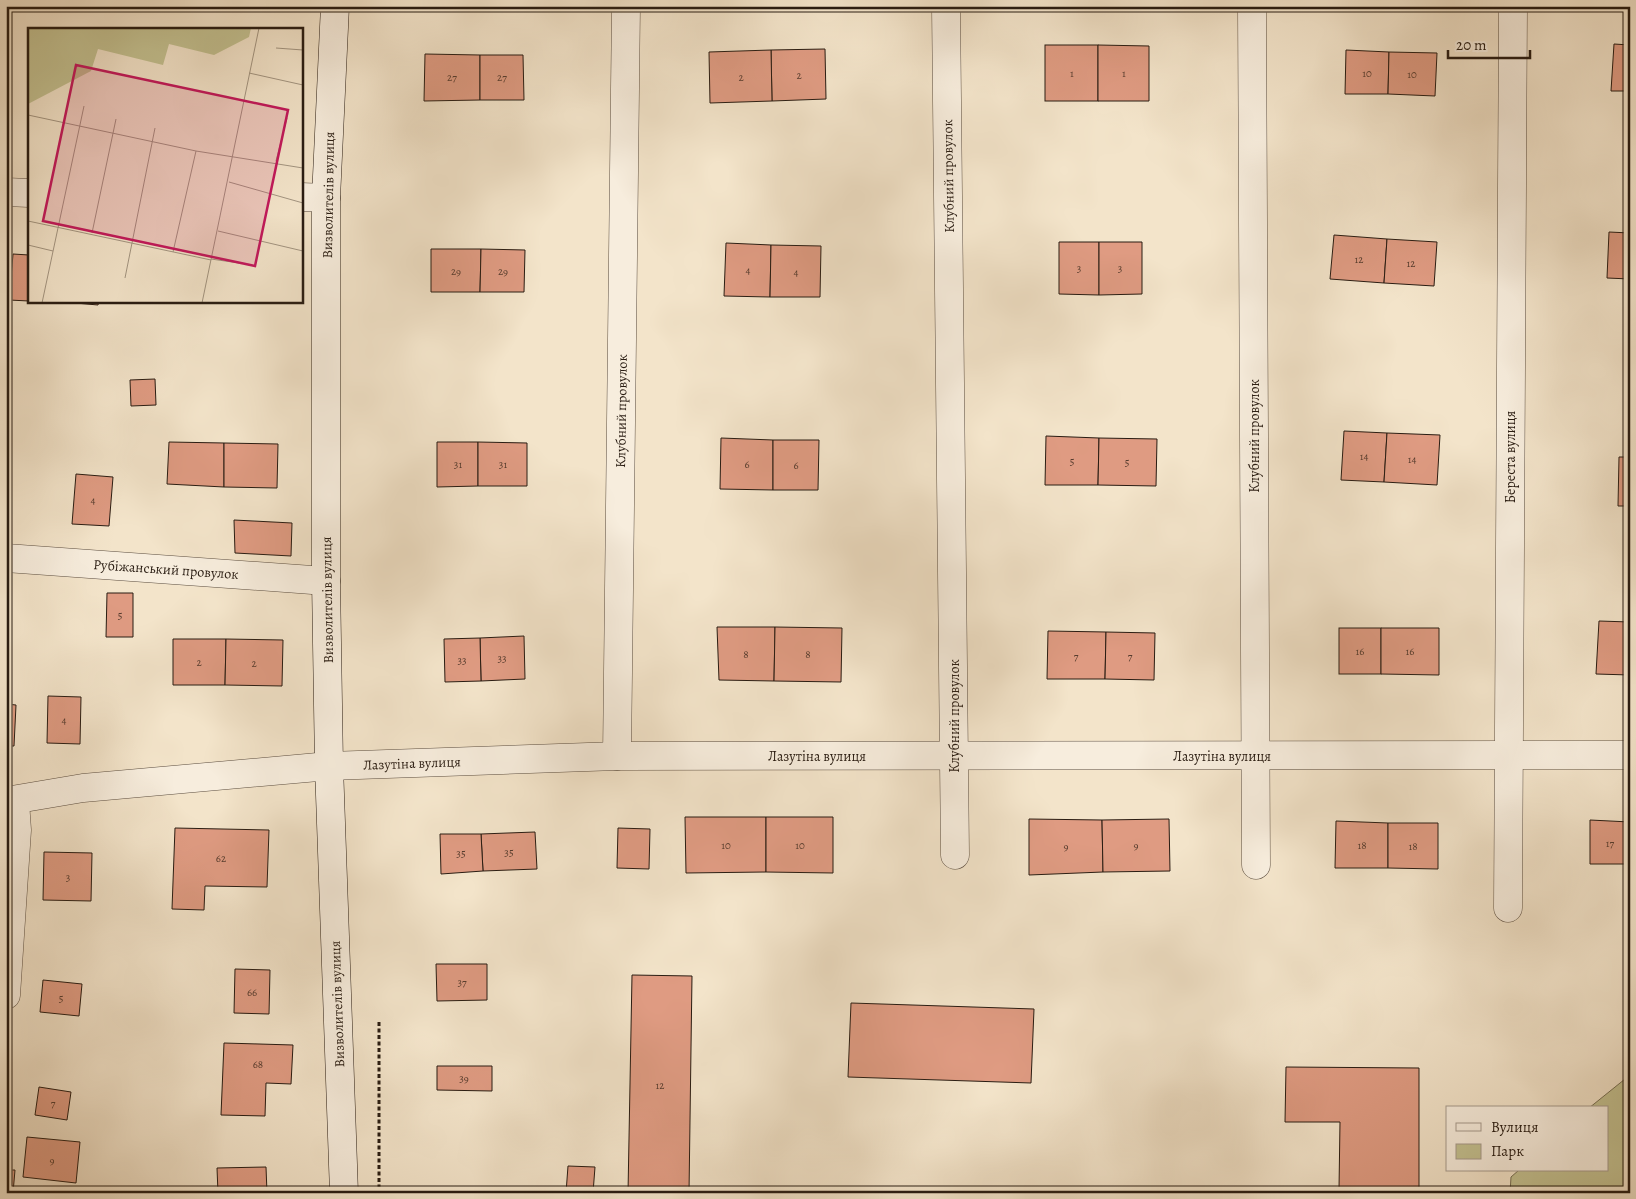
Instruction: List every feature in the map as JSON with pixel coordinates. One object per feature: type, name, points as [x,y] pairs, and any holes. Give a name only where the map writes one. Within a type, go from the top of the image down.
[{"type":"street","name":"Визволителів вулиця","points":[[335,6],[314,198],[326,581],[329,766],[344,1193]]},
{"type":"street","name":"Клубний провулок","points":[[617,756],[626,6]]},
{"type":"street","name":"Клубний провулок","points":[[946,6],[955,756],[954,855]]},
{"type":"street","name":"Клубний провулок","points":[[1252,6],[1256,865]]},
{"type":"street","name":"Береста вулиця","points":[[1508,908],[1513,6]]},
{"type":"street","points":[[6,192],[28,193]]},
{"type":"street","name":"Рубіжанський провулок","points":[[6,558],[326,581]]},
{"type":"street","name":"Лазутіна вулиця","points":[[10,802],[84,788],[329,766],[617,756],[1630,755]]},
{"type":"street","points":[[6,995],[17,830],[10,802]]},
{"type":"path","points":[[379,1022],[379,1193]]},
{"type":"green space","points":[[1630,1075],[1630,1193],[1510,1193],[1511,1177],[1517,1172],[1608,1172],[1608,1106],[1591,1106]]},
{"type":"building","points":[[1614,44],[1630,45],[1630,91],[1611,91]]},
{"type":"building","points":[[1045,45],[1098,45],[1098,101],[1045,101]]},
{"type":"building","points":[[1098,45],[1149,46],[1149,101],[1098,101]]},
{"type":"building","points":[[825,49],[826,99],[772,101],[771,50]]},
{"type":"building","points":[[771,50],[772,101],[710,103],[709,52]]},
{"type":"building","points":[[1346,50],[1389,52],[1388,94],[1345,94]]},
{"type":"building","points":[[1389,52],[1437,53],[1435,96],[1388,94]]},
{"type":"building","points":[[425,54],[480,55],[480,100],[424,101]]},
{"type":"building","points":[[480,55],[523,55],[524,100],[480,100]]},
{"type":"building","points":[[1609,232],[1630,233],[1630,279],[1607,278]]},
{"type":"building","points":[[1334,235],[1387,239],[1384,283],[1330,279]]},
{"type":"building","points":[[1387,239],[1437,242],[1434,286],[1384,283]]},
{"type":"building","points":[[1059,242],[1099,242],[1099,295],[1059,294]]},
{"type":"building","points":[[1099,242],[1142,242],[1142,294],[1099,295]]},
{"type":"building","points":[[726,243],[771,245],[770,297],[724,296]]},
{"type":"building","points":[[771,245],[821,246],[820,297],[770,297]]},
{"type":"building","points":[[431,249],[481,249],[480,292],[431,292]]},
{"type":"building","points":[[481,249],[525,250],[524,292],[480,292]]},
{"type":"building","points":[[13,254],[28,255],[28,301],[9,300]]},
{"type":"building","points":[[64,302],[99,302],[98,305]]},
{"type":"building","points":[[155,379],[156,405],[131,406],[130,380]]},
{"type":"building","points":[[1344,431],[1387,433],[1384,482],[1341,480]]},
{"type":"building","points":[[1387,433],[1440,435],[1437,485],[1384,482]]},
{"type":"building","points":[[1046,436],[1099,438],[1098,485],[1045,485]]},
{"type":"building","points":[[721,438],[773,440],[773,490],[720,489]]},
{"type":"building","points":[[1099,438],[1157,439],[1156,486],[1098,485]]},
{"type":"building","points":[[773,440],[819,440],[818,490],[773,490]]},
{"type":"building","points":[[169,442],[224,443],[224,487],[167,484]]},
{"type":"building","points":[[437,442],[478,442],[478,486],[437,487]]},
{"type":"building","points":[[478,442],[527,443],[527,486],[478,486]]},
{"type":"building","points":[[224,443],[278,444],[277,488],[224,487]]},
{"type":"building","points":[[1619,457],[1630,457],[1630,506],[1618,506]]},
{"type":"building","points":[[76,474],[113,477],[109,526],[72,524]]},
{"type":"building","points":[[234,520],[292,523],[291,556],[235,553]]},
{"type":"building","points":[[107,593],[133,593],[133,637],[106,637]]},
{"type":"building","points":[[1599,621],[1630,622],[1630,675],[1596,674]]},
{"type":"building","points":[[717,627],[775,627],[774,681],[719,680]]},
{"type":"building","points":[[775,627],[842,628],[841,682],[774,681]]},
{"type":"building","points":[[1339,628],[1381,628],[1381,674],[1339,674]]},
{"type":"building","points":[[1381,628],[1439,628],[1439,675],[1381,674]]},
{"type":"building","points":[[1048,631],[1106,632],[1105,679],[1047,679]]},
{"type":"building","points":[[1106,632],[1155,633],[1154,680],[1105,679]]},
{"type":"building","points":[[524,636],[525,679],[481,681],[480,638]]},
{"type":"building","points":[[480,638],[481,681],[445,682],[444,639]]},
{"type":"building","points":[[173,639],[226,639],[225,685],[173,685]]},
{"type":"building","points":[[226,639],[283,640],[282,686],[225,685]]},
{"type":"building","points":[[48,696],[81,697],[80,744],[47,743]]},
{"type":"building","points":[[6,704],[16,705],[14,746],[6,746]]},
{"type":"building","points":[[685,817],[766,817],[766,872],[686,873]]},
{"type":"building","points":[[766,817],[833,817],[833,873],[766,872]]},
{"type":"building","points":[[1029,819],[1102,820],[1103,872],[1029,875]]},
{"type":"building","points":[[1169,819],[1170,871],[1103,872],[1102,820]]},
{"type":"building","points":[[1590,820],[1630,822],[1630,864],[1590,864]]},
{"type":"building","points":[[1336,821],[1388,823],[1388,868],[1335,868]]},
{"type":"building","points":[[1388,823],[1438,823],[1438,869],[1388,868]]},
{"type":"building","points":[[175,828],[269,830],[267,887],[205,886],[204,910],[172,909]]},
{"type":"building","points":[[618,828],[650,829],[649,869],[617,868]]},
{"type":"building","points":[[535,832],[537,869],[483,871],[481,834]]},
{"type":"building","points":[[440,834],[481,834],[483,871],[441,874]]},
{"type":"building","points":[[44,852],[92,853],[91,901],[43,900]]},
{"type":"building","points":[[436,964],[487,964],[487,1000],[437,1001]]},
{"type":"building","points":[[235,969],[270,970],[269,1014],[234,1013]]},
{"type":"building","points":[[632,975],[692,976],[689,1193],[628,1193]]},
{"type":"building","points":[[43,980],[82,984],[79,1016],[40,1012]]},
{"type":"building","points":[[851,1003],[1034,1009],[1031,1083],[848,1077]]},
{"type":"building","points":[[224,1043],[293,1045],[291,1084],[266,1083],[265,1116],[221,1115]]},
{"type":"building","points":[[437,1066],[492,1066],[492,1091],[437,1090]]},
{"type":"building","points":[[1286,1067],[1419,1068],[1419,1189],[1339,1189],[1340,1122],[1285,1122]]},
{"type":"building","points":[[39,1087],[71,1092],[67,1120],[35,1115]]},
{"type":"building","points":[[27,1137],[80,1142],[76,1183],[23,1177]]},
{"type":"building","points":[[568,1166],[595,1167],[593,1193],[566,1193]]},
{"type":"building","points":[[266,1167],[267,1193],[218,1193],[217,1168]]},
{"type":"building","points":[[6,1170],[15,1170],[13,1193],[6,1193]]}]
